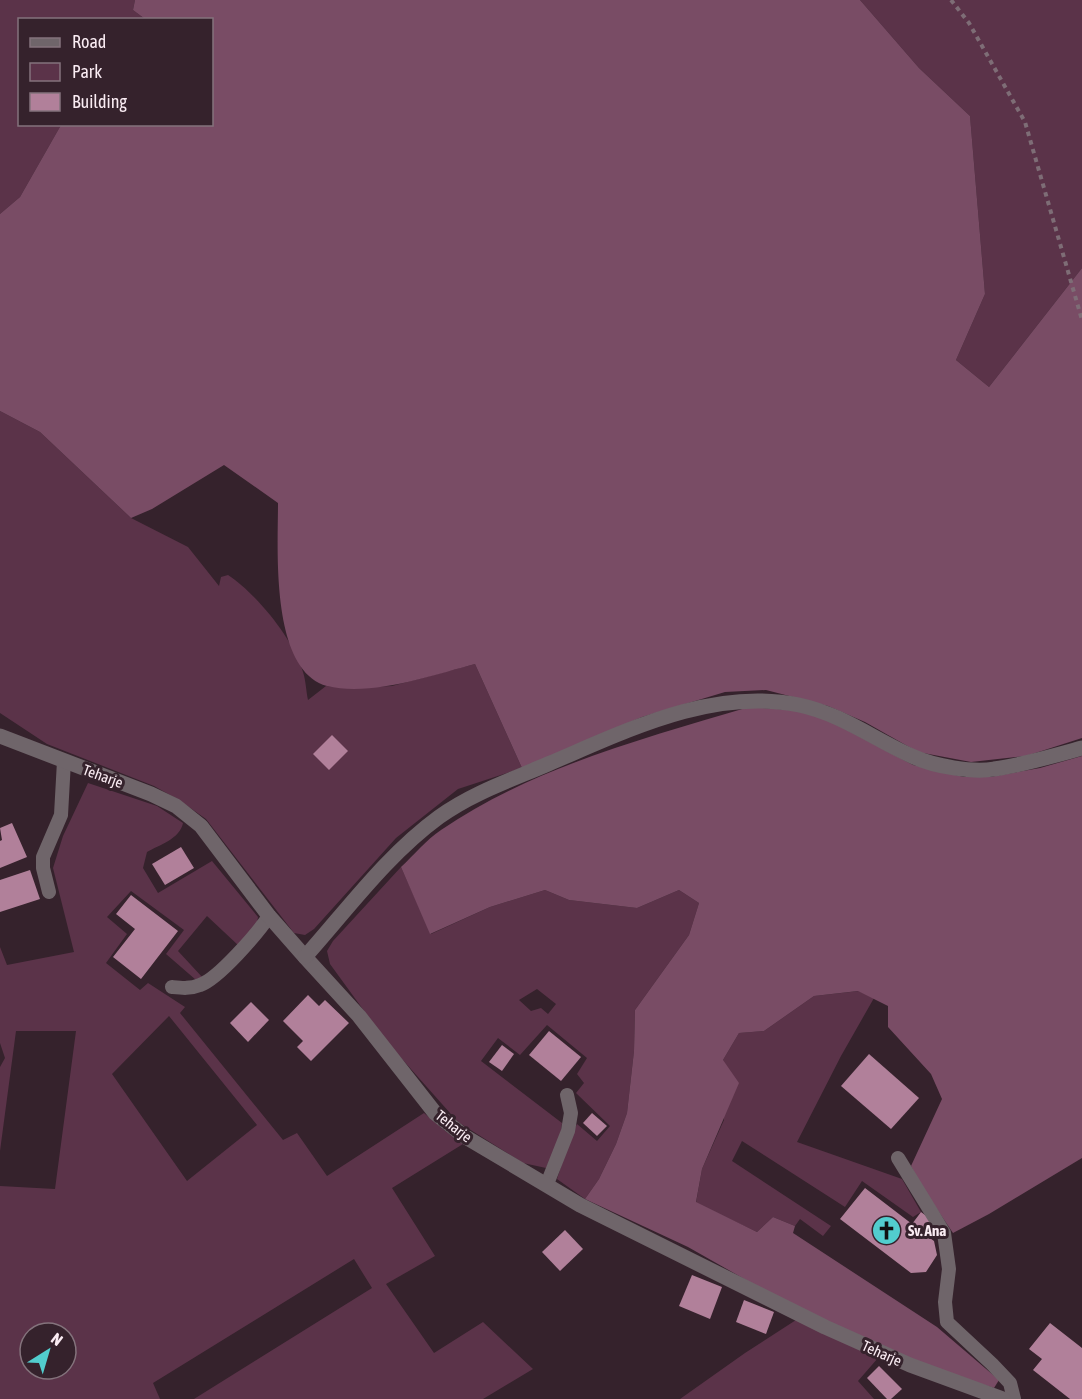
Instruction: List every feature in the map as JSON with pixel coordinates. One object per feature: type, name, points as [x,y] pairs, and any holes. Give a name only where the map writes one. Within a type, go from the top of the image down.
[{"type":"street","points":[[304,957],[394,856],[438,818],[466,799],[643,724],[721,702],[763,700],[823,711],[915,758],[952,767],[992,770],[1082,748]]},
{"type":"street","name":"Teharje","points":[[0,736],[151,794],[176,806],[201,826],[269,916],[359,1016],[435,1113],[464,1136],[580,1205],[825,1327],[910,1365],[1003,1399]]},
{"type":"lane","points":[[49,892],[42,868],[43,857],[61,815],[64,761]]},
{"type":"lane","points":[[172,987],[185,989],[202,985],[254,939],[269,916]]},
{"type":"lane","points":[[547,1184],[568,1131],[571,1113],[567,1095]]},
{"type":"lane","points":[[898,1158],[945,1233],[949,1269],[945,1302],[947,1322],[1010,1383],[1014,1399]]},
{"type":"path","points":[[951,0],[969,23],[1024,122],[1082,320]]},
{"type":"green space","points":[[0,0],[135,0],[133,10],[144,18],[18,18],[18,126],[60,126],[20,197],[0,214]]},
{"type":"green space","points":[[860,0],[1082,0],[1082,268],[989,387],[956,360],[985,294],[970,116],[919,68]]},
{"type":"green space","points":[[0,411],[40,432],[131,518],[188,547],[219,586],[221,577],[228,575],[250,593],[273,618],[291,646],[303,672],[308,700],[326,686],[351,688],[392,686],[475,664],[522,768],[458,789],[396,838],[314,929],[305,935],[294,933],[206,819],[154,786],[47,744],[0,713]]},
{"type":"green space","points":[[88,783],[157,806],[183,823],[178,833],[147,852],[143,868],[158,893],[212,861],[258,917],[256,928],[239,946],[207,916],[178,951],[203,978],[196,980],[166,954],[184,930],[131,891],[107,917],[127,934],[106,963],[140,990],[148,983],[185,1007],[180,1013],[283,1140],[297,1133],[327,1176],[424,1113],[463,1144],[392,1188],[435,1256],[386,1284],[434,1353],[483,1322],[533,1369],[483,1399],[194,1399],[372,1288],[354,1259],[153,1383],[160,1399],[0,1399],[0,1186],[55,1189],[76,1031],[16,1031],[0,1151],[0,1067],[5,1058],[0,1043],[0,947],[7,965],[74,952],[53,868],[63,836]],"holes":[[[169,1016],[257,1125],[187,1181],[112,1074]]]},
{"type":"green space","points":[[401,867],[431,934],[490,907],[545,890],[569,900],[637,908],[679,890],[699,903],[689,935],[635,1010],[634,1051],[627,1113],[616,1144],[599,1179],[585,1199],[557,1179],[577,1124],[597,1141],[610,1126],[576,1093],[584,1083],[577,1074],[587,1058],[547,1025],[520,1055],[498,1038],[481,1061],[562,1123],[560,1139],[546,1168],[523,1163],[458,1122],[386,1041],[330,964],[327,951],[333,941]],"holes":[[[537,989],[556,1004],[548,1014],[541,1008],[531,1011],[519,1000]]]},
{"type":"green space","points":[[859,991],[874,998],[797,1142],[902,1179],[921,1212],[913,1217],[862,1181],[845,1207],[742,1141],[732,1161],[831,1226],[823,1236],[800,1219],[795,1226],[773,1217],[757,1232],[696,1203],[702,1169],[724,1120],[723,1060],[739,1033],[764,1031],[814,996]]},
{"type":"green space","points":[[796,1320],[878,1358],[858,1381],[874,1399],[680,1399],[745,1353]]},
{"type":"shaded area","points":[[135,0],[860,0],[919,68],[970,116],[985,294],[956,360],[989,387],[1082,268],[1082,738],[1026,756],[971,762],[918,752],[865,722],[828,706],[766,690],[725,692],[642,717],[522,768],[475,664],[421,679],[363,689],[327,686],[309,675],[295,657],[286,633],[281,606],[278,577],[278,503],[224,465],[152,509],[131,518],[40,432],[0,411],[0,214],[20,197],[60,126],[213,126],[213,18],[144,18],[133,10]]},
{"type":"shaded area","points":[[749,707],[792,710],[819,715],[913,765],[964,777],[990,777],[1040,768],[1082,756],[1082,1158],[953,1233],[920,1184],[911,1166],[942,1099],[931,1074],[888,1027],[888,1006],[858,991],[814,996],[764,1031],[739,1033],[723,1060],[739,1083],[702,1169],[696,1202],[757,1232],[773,1217],[795,1226],[793,1233],[937,1327],[999,1380],[994,1388],[949,1374],[871,1343],[762,1289],[688,1247],[585,1199],[599,1179],[616,1144],[627,1113],[634,1051],[635,1010],[689,935],[699,903],[679,890],[637,908],[569,900],[545,890],[490,907],[430,934],[401,867],[441,830],[512,789],[630,743]]},
{"type":"building","points":[[332,735],[348,751],[329,770],[313,754]]},
{"type":"building","points":[[12,823],[27,857],[0,868],[0,841],[2,840],[0,828]]},
{"type":"building","points":[[181,847],[194,868],[165,885],[152,864]]},
{"type":"building","points":[[30,870],[40,899],[0,912],[0,880]]},
{"type":"building","points":[[131,895],[178,931],[141,979],[113,957],[135,929],[116,914]]},
{"type":"building","points":[[308,995],[319,1006],[325,1000],[349,1023],[311,1061],[297,1047],[303,1041],[283,1021]]},
{"type":"building","points":[[251,1002],[269,1020],[248,1042],[230,1023]]},
{"type":"building","points":[[549,1031],[581,1057],[561,1081],[529,1055]]},
{"type":"building","points":[[502,1045],[514,1054],[502,1071],[489,1062]]},
{"type":"building","points":[[869,1054],[919,1098],[891,1129],[841,1086]]},
{"type":"building","points":[[592,1113],[607,1126],[597,1136],[583,1123]]},
{"type":"building","name":"Sv. Ana","points":[[865,1188],[912,1224],[921,1212],[936,1223],[927,1236],[934,1241],[937,1255],[926,1272],[911,1273],[840,1219]]},
{"type":"building","points":[[565,1230],[583,1249],[560,1271],[542,1252]]},
{"type":"building","points":[[692,1275],[722,1287],[710,1319],[679,1306]]},
{"type":"building","points":[[744,1300],[774,1312],[766,1334],[736,1322]]},
{"type":"building","points":[[1050,1323],[1082,1348],[1082,1399],[1070,1399],[1033,1370],[1042,1359],[1029,1349]]},
{"type":"building","points":[[879,1366],[902,1389],[891,1399],[887,1399],[867,1378]]},
{"type":"place","name":"Sv. Ana","points":[[887,1230]]}]
